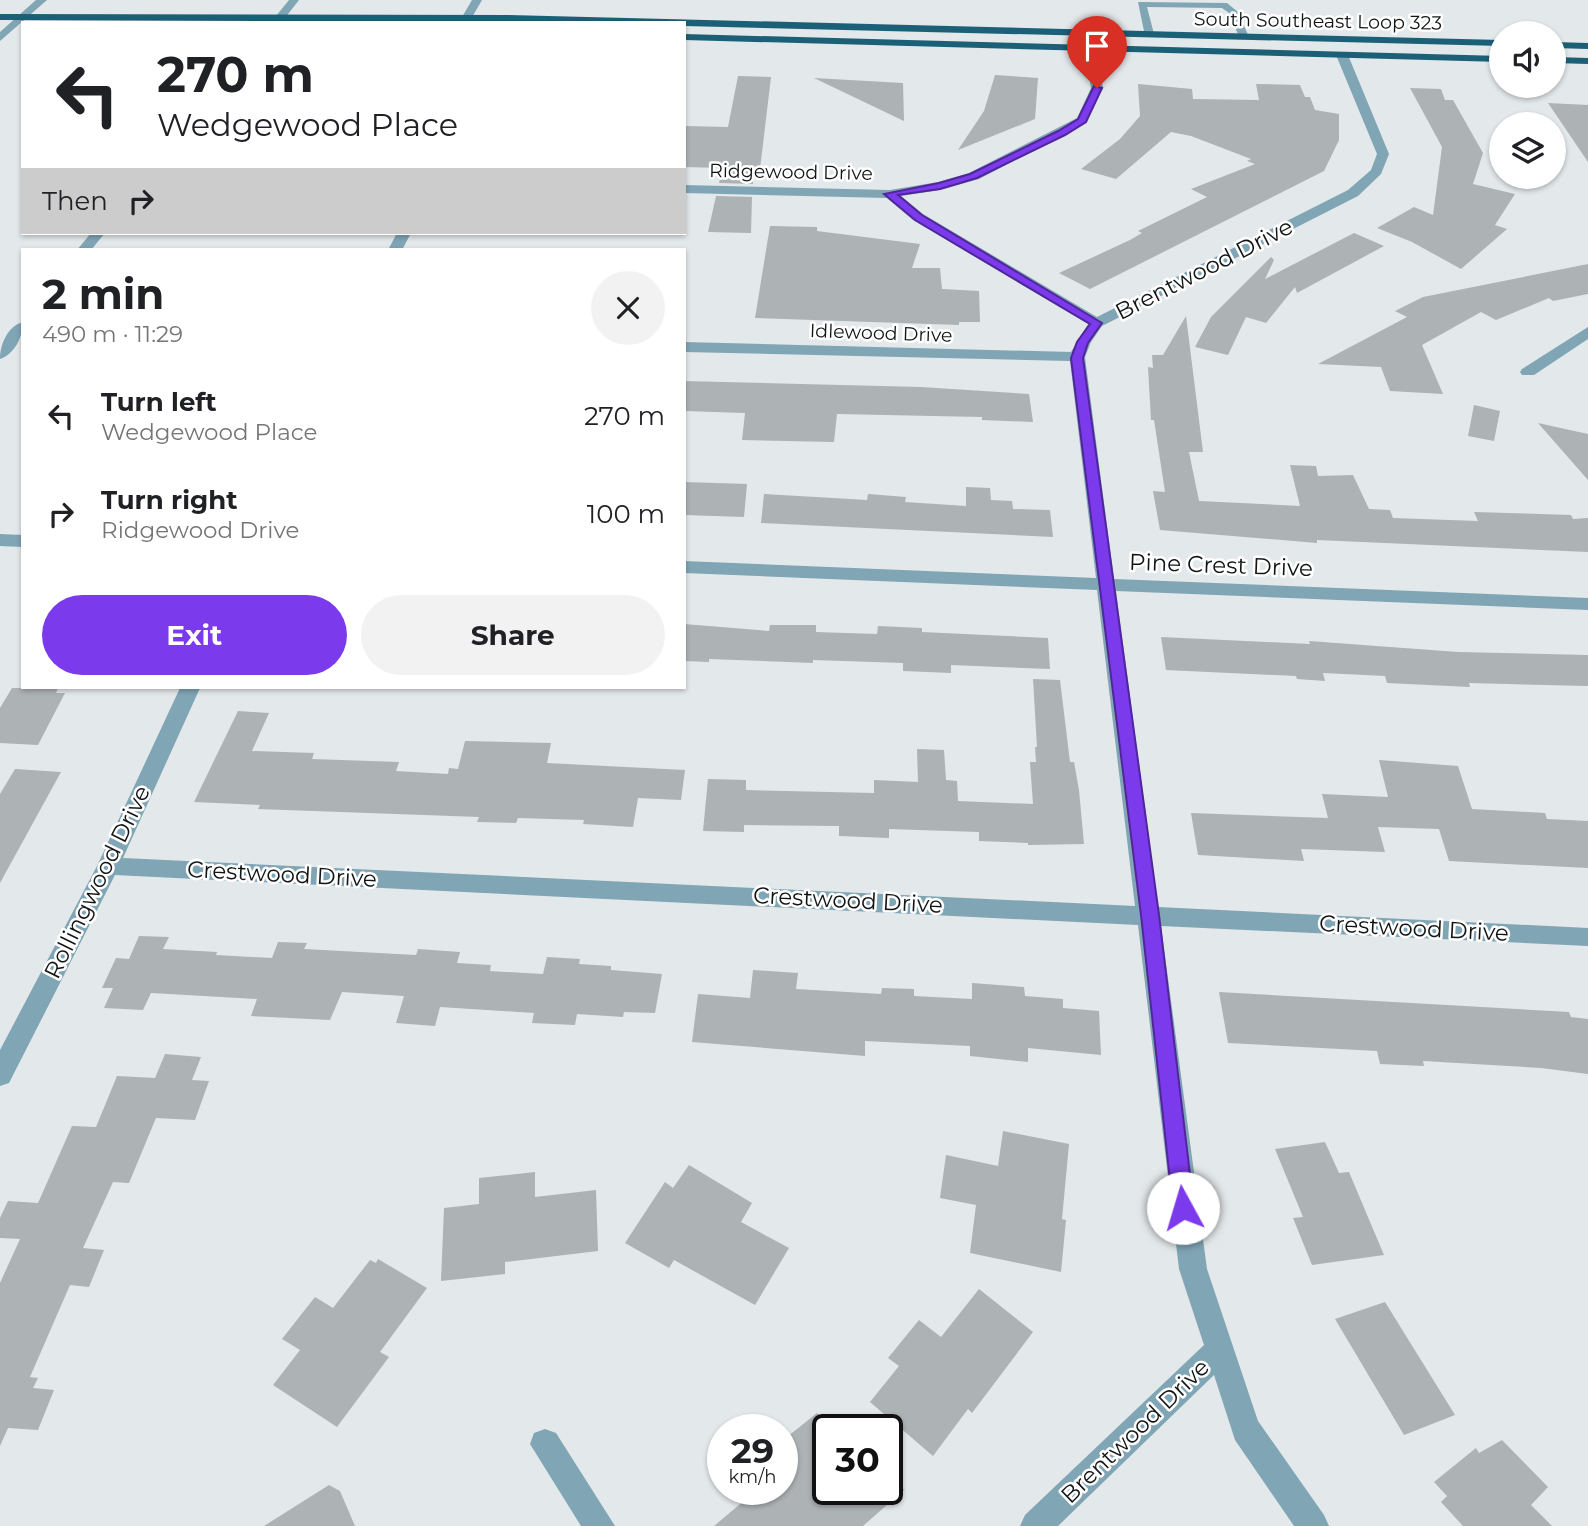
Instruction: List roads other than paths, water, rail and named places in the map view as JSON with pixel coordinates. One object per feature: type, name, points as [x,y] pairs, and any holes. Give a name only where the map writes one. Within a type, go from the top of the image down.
[{"type":"highway","name":"South Southeast Loop 323","points":[[0,18],[281,16],[622,21]]},
{"type":"highway","name":"South Southeast Loop 323","points":[[686,23],[1489,43]]},
{"type":"highway","points":[[2,34],[21,32]]},
{"type":"highway","name":"South Southeast Loop 323","points":[[686,37],[1489,59]]},
{"type":"highway","points":[[1566,45],[1588,46]]},
{"type":"highway","points":[[1566,60],[1588,61]]},
{"type":"street","points":[[2,34],[42,0]]},
{"type":"street","name":"Ridgewood Drive","points":[[686,189],[890,194],[940,186],[974,176],[1082,120],[1097,88],[1088,33]]},
{"type":"street","name":"Brentwood Drive","points":[[1037,1526],[1220,1349],[1193,1269],[1183,1208],[1150,915],[1077,358],[1083,342],[1097,323],[1353,193],[1371,179],[1381,166],[1383,154],[1342,55]]},
{"type":"street","points":[[890,194],[918,217],[1097,323]]},
{"type":"street","points":[[0,354],[21,328]]},
{"type":"street","points":[[1528,372],[1588,332]]},
{"type":"street","name":"Idlewood Drive","points":[[686,347],[1077,358]]},
{"type":"street","points":[[0,540],[21,541]]},
{"type":"street","name":"Pine Crest Drive","points":[[686,568],[1588,604]]},
{"type":"street","name":"Rollingwood Drive","points":[[0,1075],[108,866],[190,689]]},
{"type":"street","name":"Crestwood Drive","points":[[108,866],[1588,937]]},
{"type":"street","points":[[1220,1349],[1246,1429],[1312,1526]]},
{"type":"street","points":[[545,1444],[599,1526]]},
{"type":"lane","points":[[281,16],[294,0]]},
{"type":"lane","points":[[467,17],[477,0]]},
{"type":"lane","points":[[1149,34],[1141,2],[1223,3],[1233,12],[1244,37]]}]
